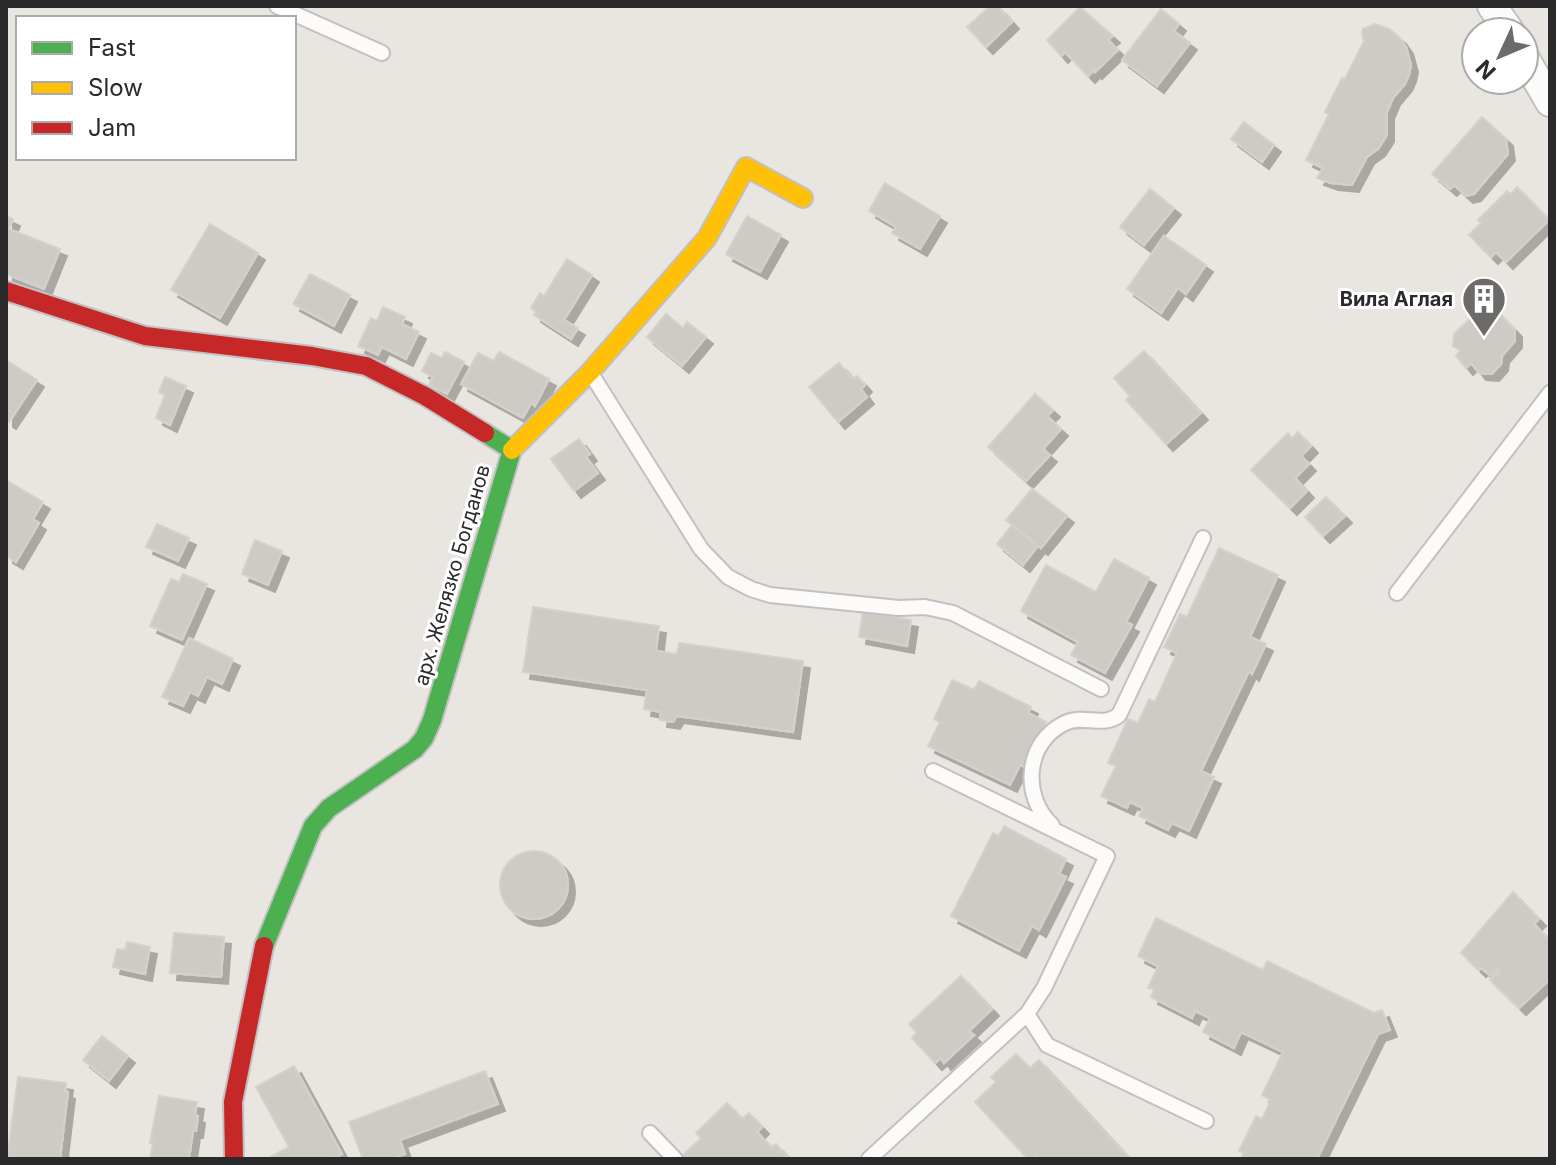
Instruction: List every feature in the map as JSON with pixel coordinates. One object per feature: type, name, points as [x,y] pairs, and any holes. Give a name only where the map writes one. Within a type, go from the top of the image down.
[{"type":"street","points":[[512,450],[590,372],[707,238],[746,167],[803,198]]},
{"type":"street","name":"арх. Желязко Богданов","points":[[6,291],[145,336],[312,356],[366,366],[425,396],[512,450],[424,738],[415,749],[329,808],[313,826],[264,945],[233,1102],[234,1159]]},
{"type":"lane","points":[[277,6],[382,53]]},
{"type":"lane","points":[[590,372],[701,549],[728,577],[770,595],[899,608],[925,607],[953,613],[1101,689]]},
{"type":"lane","points":[[1397,593],[1550,393]]},
{"type":"lane","points":[[1058,831],[1038,809],[1033,795],[1030,778],[1040,746],[1051,732],[1064,723],[1079,718],[1103,722],[1119,715],[1203,538]]},
{"type":"lane","points":[[869,1159],[1027,1014],[1044,988],[1107,856],[933,771]]},
{"type":"lane","points":[[1027,1014],[1047,1045],[1206,1121]]},
{"type":"lane","points":[[650,1133],[675,1159]]},
{"type":"building","points":[[990,6],[998,6],[1012,22],[986,47],[967,27]]},
{"type":"building","points":[[1080,7],[1113,36],[1108,40],[1118,50],[1088,76],[1065,52],[1061,56],[1047,40]]},
{"type":"building","points":[[1161,9],[1179,24],[1174,31],[1190,43],[1157,86],[1122,60]]},
{"type":"building","points":[[1375,24],[1389,29],[1406,47],[1411,65],[1409,75],[1387,112],[1387,135],[1378,149],[1367,157],[1352,185],[1331,183],[1317,178],[1323,168],[1306,160],[1329,114],[1325,112],[1364,41],[1363,29]]},
{"type":"building","points":[[1482,117],[1506,139],[1508,154],[1474,194],[1466,196],[1454,185],[1450,189],[1432,174]]},
{"type":"building","points":[[1244,122],[1274,145],[1262,162],[1231,139]]},
{"type":"building","points":[[885,183],[940,216],[920,249],[892,233],[896,227],[869,211]]},
{"type":"building","points":[[1517,187],[1549,220],[1506,262],[1496,252],[1491,257],[1469,235],[1481,223],[1478,220],[1507,191],[1511,194]]},
{"type":"building","points":[[1150,189],[1174,208],[1144,245],[1120,227]]},
{"type":"building","points":[[6,216],[13,219],[9,229],[60,249],[44,289],[6,274]]},
{"type":"building","points":[[747,216],[781,235],[760,272],[726,254]]},
{"type":"building","points":[[210,224],[258,253],[220,318],[171,290]]},
{"type":"building","points":[[1164,236],[1206,265],[1186,294],[1178,288],[1161,313],[1127,289]]},
{"type":"building","points":[[567,259],[592,275],[564,320],[578,328],[571,339],[534,315],[536,312],[531,308],[540,293],[544,296]]},
{"type":"building","points":[[310,274],[350,295],[334,326],[293,304]]},
{"type":"building","name":"Вила Аглая","points":[[1492,306],[1515,330],[1515,341],[1492,374],[1479,373],[1471,363],[1466,368],[1456,356],[1460,350],[1453,346],[1454,334],[1482,307]]},
{"type":"building","points":[[383,307],[405,317],[402,324],[419,332],[406,359],[382,347],[378,355],[358,346],[371,318],[377,321]]},
{"type":"building","points":[[666,314],[683,328],[687,322],[706,337],[682,366],[647,337]]},
{"type":"building","points":[[1144,351],[1201,413],[1166,444],[1126,400],[1130,396],[1114,378]]},
{"type":"building","points":[[445,352],[464,362],[447,394],[429,385],[433,377],[422,371],[431,353],[442,358]]},
{"type":"building","points":[[499,352],[549,379],[535,406],[531,403],[523,418],[461,384],[478,353],[494,361]]},
{"type":"building","points":[[6,360],[37,380],[9,422],[6,420]]},
{"type":"building","points":[[839,363],[853,379],[857,376],[865,385],[861,389],[867,397],[838,422],[809,387]]},
{"type":"building","points":[[165,377],[186,386],[170,425],[156,418],[165,395],[159,392]]},
{"type":"building","points":[[1035,394],[1053,410],[1047,416],[1061,429],[1043,449],[1050,455],[1026,481],[988,447]]},
{"type":"building","points":[[1298,432],[1311,446],[1301,456],[1309,464],[1295,478],[1307,491],[1290,508],[1251,470],[1288,433],[1292,438]]},
{"type":"building","points":[[579,439],[590,454],[586,457],[598,473],[574,491],[551,459]]},
{"type":"building","points":[[6,480],[43,502],[33,519],[39,523],[16,562],[6,556]]},
{"type":"building","points":[[1032,489],[1067,516],[1041,548],[1006,520]]},
{"type":"building","points":[[1326,497],[1345,516],[1323,536],[1305,517]]},
{"type":"building","points":[[157,524],[189,538],[178,561],[146,547]]},
{"type":"building","points":[[1012,525],[1038,546],[1023,565],[997,544]]},
{"type":"building","points":[[255,540],[282,551],[268,585],[242,574]]},
{"type":"building","points":[[1219,548],[1278,575],[1250,637],[1266,644],[1252,674],[1249,671],[1201,771],[1214,777],[1189,831],[1172,823],[1168,830],[1139,816],[1143,808],[1130,802],[1127,808],[1101,796],[1116,766],[1108,763],[1128,719],[1138,723],[1149,699],[1155,702],[1177,653],[1164,647],[1180,614],[1187,617]]},
{"type":"building","points":[[1114,559],[1149,578],[1126,622],[1132,625],[1105,673],[1071,655],[1078,642],[1021,611],[1046,565],[1096,592]]},
{"type":"building","points":[[183,574],[207,584],[182,640],[150,626],[171,579],[179,582]]},
{"type":"building","points":[[533,607],[659,626],[656,651],[677,654],[679,643],[803,661],[793,732],[677,716],[673,722],[660,720],[661,712],[644,709],[647,690],[523,672]]},
{"type":"building","points":[[863,611],[911,620],[907,646],[859,637]]},
{"type":"building","points":[[189,638],[233,659],[222,684],[207,677],[198,696],[190,692],[183,706],[162,697]]},
{"type":"building","points":[[952,680],[974,690],[979,681],[1031,707],[1028,713],[1046,722],[1025,767],[1020,765],[1010,785],[928,746],[940,722],[934,719]]},
{"type":"building","points":[[1004,826],[1066,859],[1059,874],[1066,877],[1039,930],[1032,926],[1019,951],[951,916],[993,833],[999,836]]},
{"type":"building","points":[[527,851],[541,851],[553,856],[563,866],[568,885],[563,904],[553,914],[541,919],[527,919],[515,914],[505,904],[500,892],[500,878],[505,866],[515,856]]},
{"type":"building","points":[[1513,892],[1539,919],[1534,924],[1550,941],[1550,979],[1519,1008],[1490,980],[1498,969],[1491,976],[1481,968],[1479,970],[1461,953]]},
{"type":"building","points":[[1156,918],[1263,970],[1267,961],[1374,1013],[1382,1010],[1390,1030],[1378,1034],[1317,1159],[1241,1159],[1244,1153],[1239,1151],[1256,1116],[1262,1119],[1271,1100],[1262,1095],[1283,1052],[1241,1032],[1234,1048],[1203,1032],[1210,1018],[1195,1011],[1192,1018],[1151,997],[1154,989],[1148,988],[1158,966],[1138,956]]},
{"type":"building","points":[[174,933],[224,937],[221,977],[170,973]]},
{"type":"building","points":[[127,942],[150,947],[145,974],[113,967],[117,949],[125,950]]},
{"type":"building","points":[[961,976],[992,1009],[969,1031],[974,1035],[944,1063],[941,1058],[935,1063],[912,1038],[917,1033],[909,1024]]},
{"type":"building","points":[[102,1036],[128,1056],[109,1081],[83,1060]]},
{"type":"building","points":[[1016,1054],[1030,1068],[1039,1060],[1130,1159],[1040,1159],[1036,1155],[1028,1159],[975,1102],[996,1082],[991,1077]]},
{"type":"building","points":[[294,1066],[342,1154],[333,1159],[267,1159],[289,1147],[256,1087]]},
{"type":"building","points":[[485,1071],[498,1104],[400,1140],[405,1154],[391,1159],[363,1159],[349,1122]]},
{"type":"building","points":[[18,1077],[66,1083],[65,1091],[68,1092],[60,1159],[7,1159]]},
{"type":"building","points":[[159,1096],[197,1102],[196,1131],[193,1131],[189,1159],[150,1159]]},
{"type":"building","points":[[727,1103],[742,1119],[749,1113],[762,1127],[757,1132],[772,1148],[776,1144],[789,1159],[681,1159],[701,1138],[696,1133]]},
{"type":"traffic: fast","points":[[264,946],[313,826],[329,808],[415,749],[432,720],[512,450],[485,433]]},
{"type":"traffic: slow","points":[[512,450],[590,372],[707,238],[746,167],[803,198]]},
{"type":"traffic: jam","points":[[6,291],[145,336],[312,356],[366,366],[425,396],[485,433]]},
{"type":"traffic: jam","points":[[234,1159],[233,1102],[264,946]]},
{"type":"place","name":"Вила Аглая","points":[[1484,338]]}]
